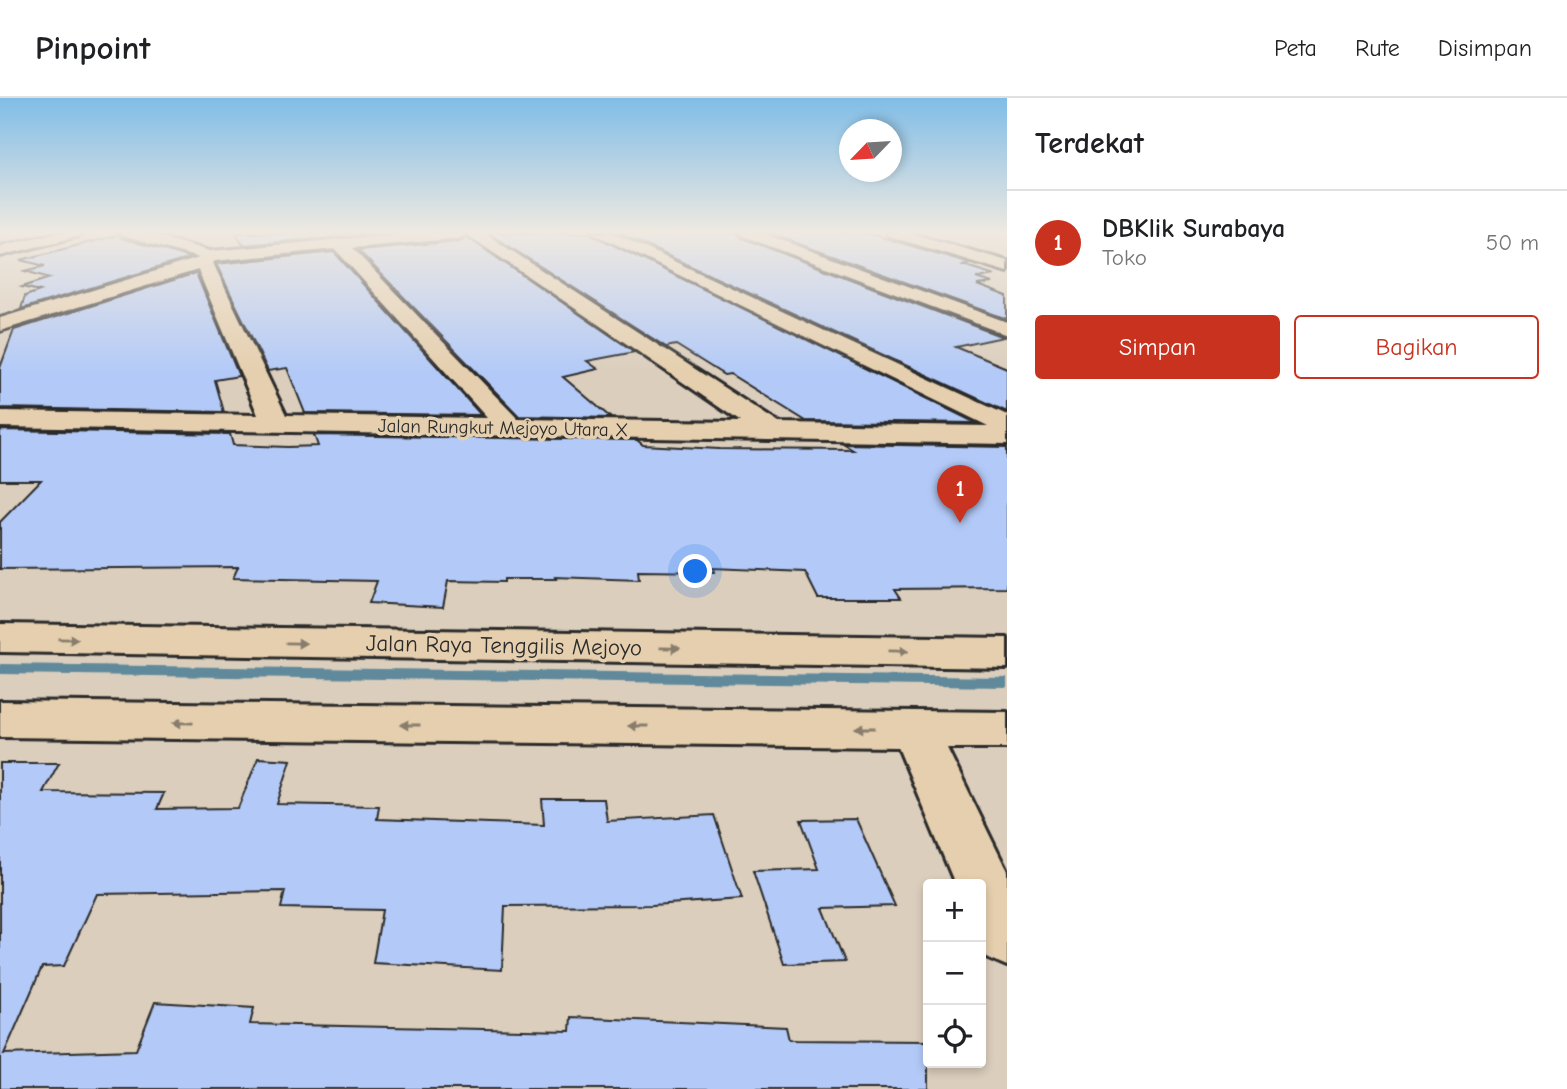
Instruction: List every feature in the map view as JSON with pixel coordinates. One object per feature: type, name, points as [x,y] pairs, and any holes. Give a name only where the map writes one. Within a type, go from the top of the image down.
[{"type":"street","points":[[0,325],[146,279]]},
{"type":"street","points":[[215,279],[276,424]]},
{"type":"street","points":[[383,279],[509,426]]},
{"type":"street","points":[[544,279],[774,432]]},
{"type":"street","points":[[699,279],[1007,425]]},
{"type":"street","points":[[873,279],[1007,329]]},
{"type":"street","name":"Jalan Rungkut Mejoyo Utara X","points":[[0,419],[1007,435]]},
{"type":"street","name":"Jalan Raya Tenggilis Mejoyo","points":[[0,638],[1007,653]]},
{"type":"street","points":[[0,719],[1007,730]]},
{"type":"street","points":[[914,728],[1007,936]]},
{"type":"building","points":[[46,279],[120,279],[21,309],[25,296],[40,291],[22,287]]},
{"type":"building","points":[[176,279],[199,279],[239,376],[215,380],[224,412],[0,408],[0,368],[14,330]]},
{"type":"building","points":[[223,279],[359,279],[481,415],[305,413],[287,368],[268,371]]},
{"type":"building","points":[[386,279],[529,279],[635,352],[587,361],[598,369],[563,377],[611,418],[519,416]]},
{"type":"building","points":[[560,279],[685,279],[976,423],[806,421],[730,374],[724,375],[676,345],[666,347]]},
{"type":"building","points":[[719,279],[851,279],[1003,337],[956,347],[1007,368],[1007,412]]},
{"type":"building","points":[[897,279],[980,279],[992,283],[977,285],[1007,296],[1007,319]]},
{"type":"building","points":[[0,430],[230,434],[233,445],[288,447],[318,446],[314,435],[637,440],[643,445],[719,449],[853,450],[843,444],[1007,447],[1007,588],[895,589],[901,598],[818,598],[805,572],[713,568],[714,572],[638,571],[639,580],[555,577],[556,579],[504,579],[504,582],[448,581],[443,607],[369,603],[377,581],[233,578],[238,567],[0,569],[0,522],[41,480],[0,480]]},
{"type":"building","points":[[258,758],[291,760],[277,804],[379,806],[377,819],[544,825],[542,799],[604,799],[607,821],[714,815],[742,899],[652,905],[505,906],[502,970],[373,963],[382,910],[281,908],[285,891],[97,894],[64,966],[42,967],[4,1054],[136,1050],[155,1002],[254,1008],[250,1024],[570,1031],[571,1017],[786,1027],[789,1040],[923,1041],[923,1068],[928,1068],[928,1089],[0,1089],[0,763],[59,763],[43,792],[164,793],[157,809],[238,808]]},
{"type":"building","points":[[856,819],[895,906],[823,908],[845,962],[784,964],[753,871],[819,869],[801,820]]},
{"type":"waterway","points":[[0,669],[1007,682]]},
{"type":"place","name":"DBKlik Surabaya","points":[[960,523]]}]
